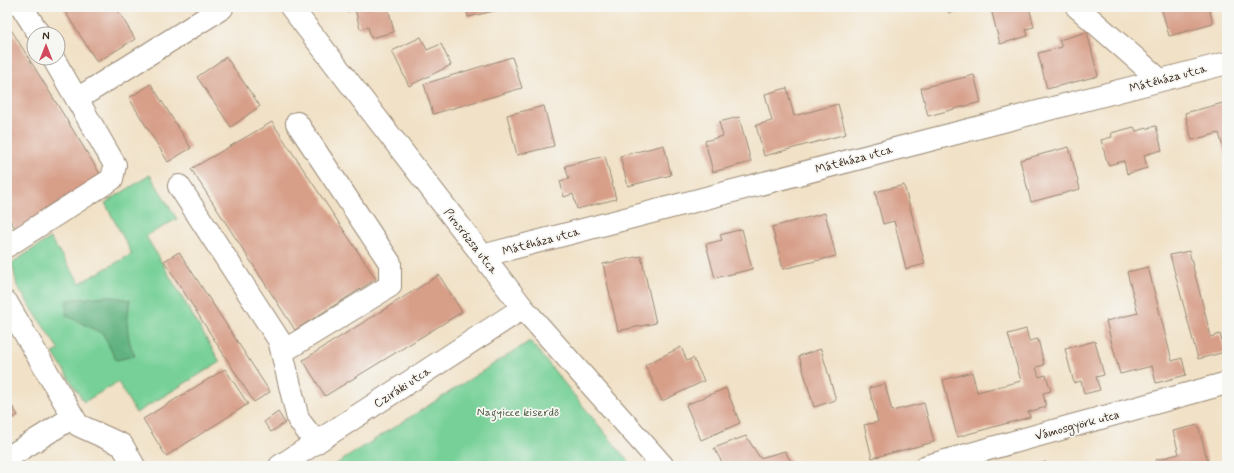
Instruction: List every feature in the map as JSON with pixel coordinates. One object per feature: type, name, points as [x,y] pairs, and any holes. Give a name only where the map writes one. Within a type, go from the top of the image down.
[{"type":"street","points":[[22,7],[34,26]]},
{"type":"street","name":"Pirosrózsa utca","points":[[291,7],[523,308],[663,466]]},
{"type":"street","points":[[1077,7],[1160,80]]},
{"type":"street","points":[[77,99],[222,8]]},
{"type":"street","name":"Mátéháza utca","points":[[482,256],[1227,62]]},
{"type":"street","points":[[7,246],[112,179],[115,165],[58,66]]},
{"type":"street","points":[[282,352],[390,286],[390,264],[297,123]]},
{"type":"street","points":[[180,186],[279,340],[298,419],[316,443]]},
{"type":"street","points":[[7,303],[78,425],[122,445],[134,466]]},
{"type":"street","name":"Cziráki utca","points":[[280,466],[523,308]]},
{"type":"street","name":"Vámosgyörk utca","points":[[927,466],[1227,384]]},
{"type":"street","points":[[7,458],[74,417]]},
{"type":"green space","points":[[150,175],[177,219],[146,236],[220,362],[136,413],[118,382],[84,402],[53,353],[59,350],[17,286],[12,263],[50,238],[80,283],[132,254],[105,203]]},
{"type":"green space","points":[[108,296],[130,300],[128,335],[135,356],[116,360],[103,334],[66,315],[67,300]]},
{"type":"green space","name":"Nagyicce kiserdő","points":[[530,341],[632,466],[333,466]]},
{"type":"building","points":[[62,7],[116,7],[135,39],[97,62]]},
{"type":"building","points":[[347,7],[388,7],[394,32],[371,38],[368,27],[360,29],[355,9],[348,11]]},
{"type":"building","points":[[466,7],[507,7],[507,8],[468,17]]},
{"type":"building","points":[[948,7],[970,7],[971,8],[949,13]]},
{"type":"building","points":[[1000,7],[1029,7],[1034,27],[1026,29],[1028,36],[1000,44],[991,9]]},
{"type":"building","points":[[1172,7],[1209,7],[1213,24],[1169,36],[1162,10]]},
{"type":"building","points":[[7,23],[26,54],[26,66],[34,66],[102,177],[16,230],[7,215]]},
{"type":"building","points":[[1087,32],[1098,76],[1047,89],[1038,53],[1062,47],[1059,40]]},
{"type":"building","points":[[421,37],[427,50],[441,44],[451,65],[409,86],[392,51]]},
{"type":"building","points":[[226,57],[260,106],[231,127],[197,77]]},
{"type":"building","points":[[512,57],[522,88],[433,114],[424,84]]},
{"type":"building","points":[[974,75],[981,102],[928,116],[921,88]]},
{"type":"building","points":[[151,84],[191,148],[168,162],[129,98]]},
{"type":"building","points":[[787,88],[794,116],[838,104],[846,134],[764,156],[756,125],[772,121],[765,94]]},
{"type":"building","points":[[1227,102],[1227,154],[1225,155],[1219,133],[1192,140],[1185,113]]},
{"type":"building","points":[[544,106],[554,146],[517,155],[507,115]]},
{"type":"building","points":[[739,117],[751,162],[713,172],[705,141],[723,136],[719,122]]},
{"type":"building","points":[[272,122],[376,279],[295,330],[191,169]]},
{"type":"building","points":[[1156,126],[1162,150],[1144,155],[1147,168],[1127,174],[1124,161],[1108,165],[1101,140],[1112,137],[1111,133],[1134,127],[1136,131]]},
{"type":"building","points":[[664,145],[671,175],[628,186],[620,156]]},
{"type":"building","points":[[1069,147],[1080,189],[1031,202],[1020,160]]},
{"type":"building","points":[[605,156],[616,199],[577,209],[573,194],[564,197],[560,181],[569,179],[565,166]]},
{"type":"building","points":[[904,185],[925,264],[906,269],[894,221],[883,224],[875,192]]},
{"type":"building","points":[[825,213],[836,256],[783,269],[772,227]]},
{"type":"building","points":[[742,229],[752,269],[715,278],[706,244],[722,240],[720,235]]},
{"type":"building","points":[[1189,251],[1211,337],[1220,334],[1225,352],[1198,359],[1170,255]]},
{"type":"building","points":[[179,252],[270,392],[254,402],[164,261]]},
{"type":"building","points":[[641,256],[656,323],[618,331],[603,264]]},
{"type":"building","points":[[1148,267],[1172,361],[1182,358],[1186,375],[1156,383],[1152,366],[1120,374],[1106,321],[1138,313],[1127,272]]},
{"type":"building","points":[[439,275],[462,312],[325,396],[303,360]]},
{"type":"building","points":[[1026,329],[1029,341],[1038,339],[1044,365],[1036,367],[1039,377],[1046,375],[1051,391],[1043,393],[1046,407],[1028,412],[1030,417],[957,437],[943,380],[972,372],[977,392],[1021,381],[1008,334]]},
{"type":"building","points":[[1095,341],[1104,375],[1096,377],[1100,390],[1084,394],[1081,381],[1074,383],[1065,349]]},
{"type":"building","points":[[681,347],[687,361],[693,358],[704,381],[662,401],[645,365]]},
{"type":"building","points":[[821,349],[836,400],[814,407],[799,356]]},
{"type":"building","points":[[225,369],[248,404],[166,456],[143,419]]},
{"type":"building","points":[[885,384],[892,411],[924,403],[934,442],[872,458],[864,425],[878,422],[869,388]]},
{"type":"building","points":[[726,388],[740,423],[701,440],[686,405]]},
{"type":"building","points":[[7,399],[18,415],[7,422]]},
{"type":"building","points":[[278,412],[285,423],[271,432],[264,422]]},
{"type":"building","points":[[1198,425],[1209,466],[1158,466],[1156,460],[1179,454],[1173,431]]},
{"type":"building","points":[[746,436],[760,458],[785,451],[793,466],[724,466],[714,448]]},
{"type":"building","points":[[1046,462],[1047,466],[1033,466],[1033,465]]}]
